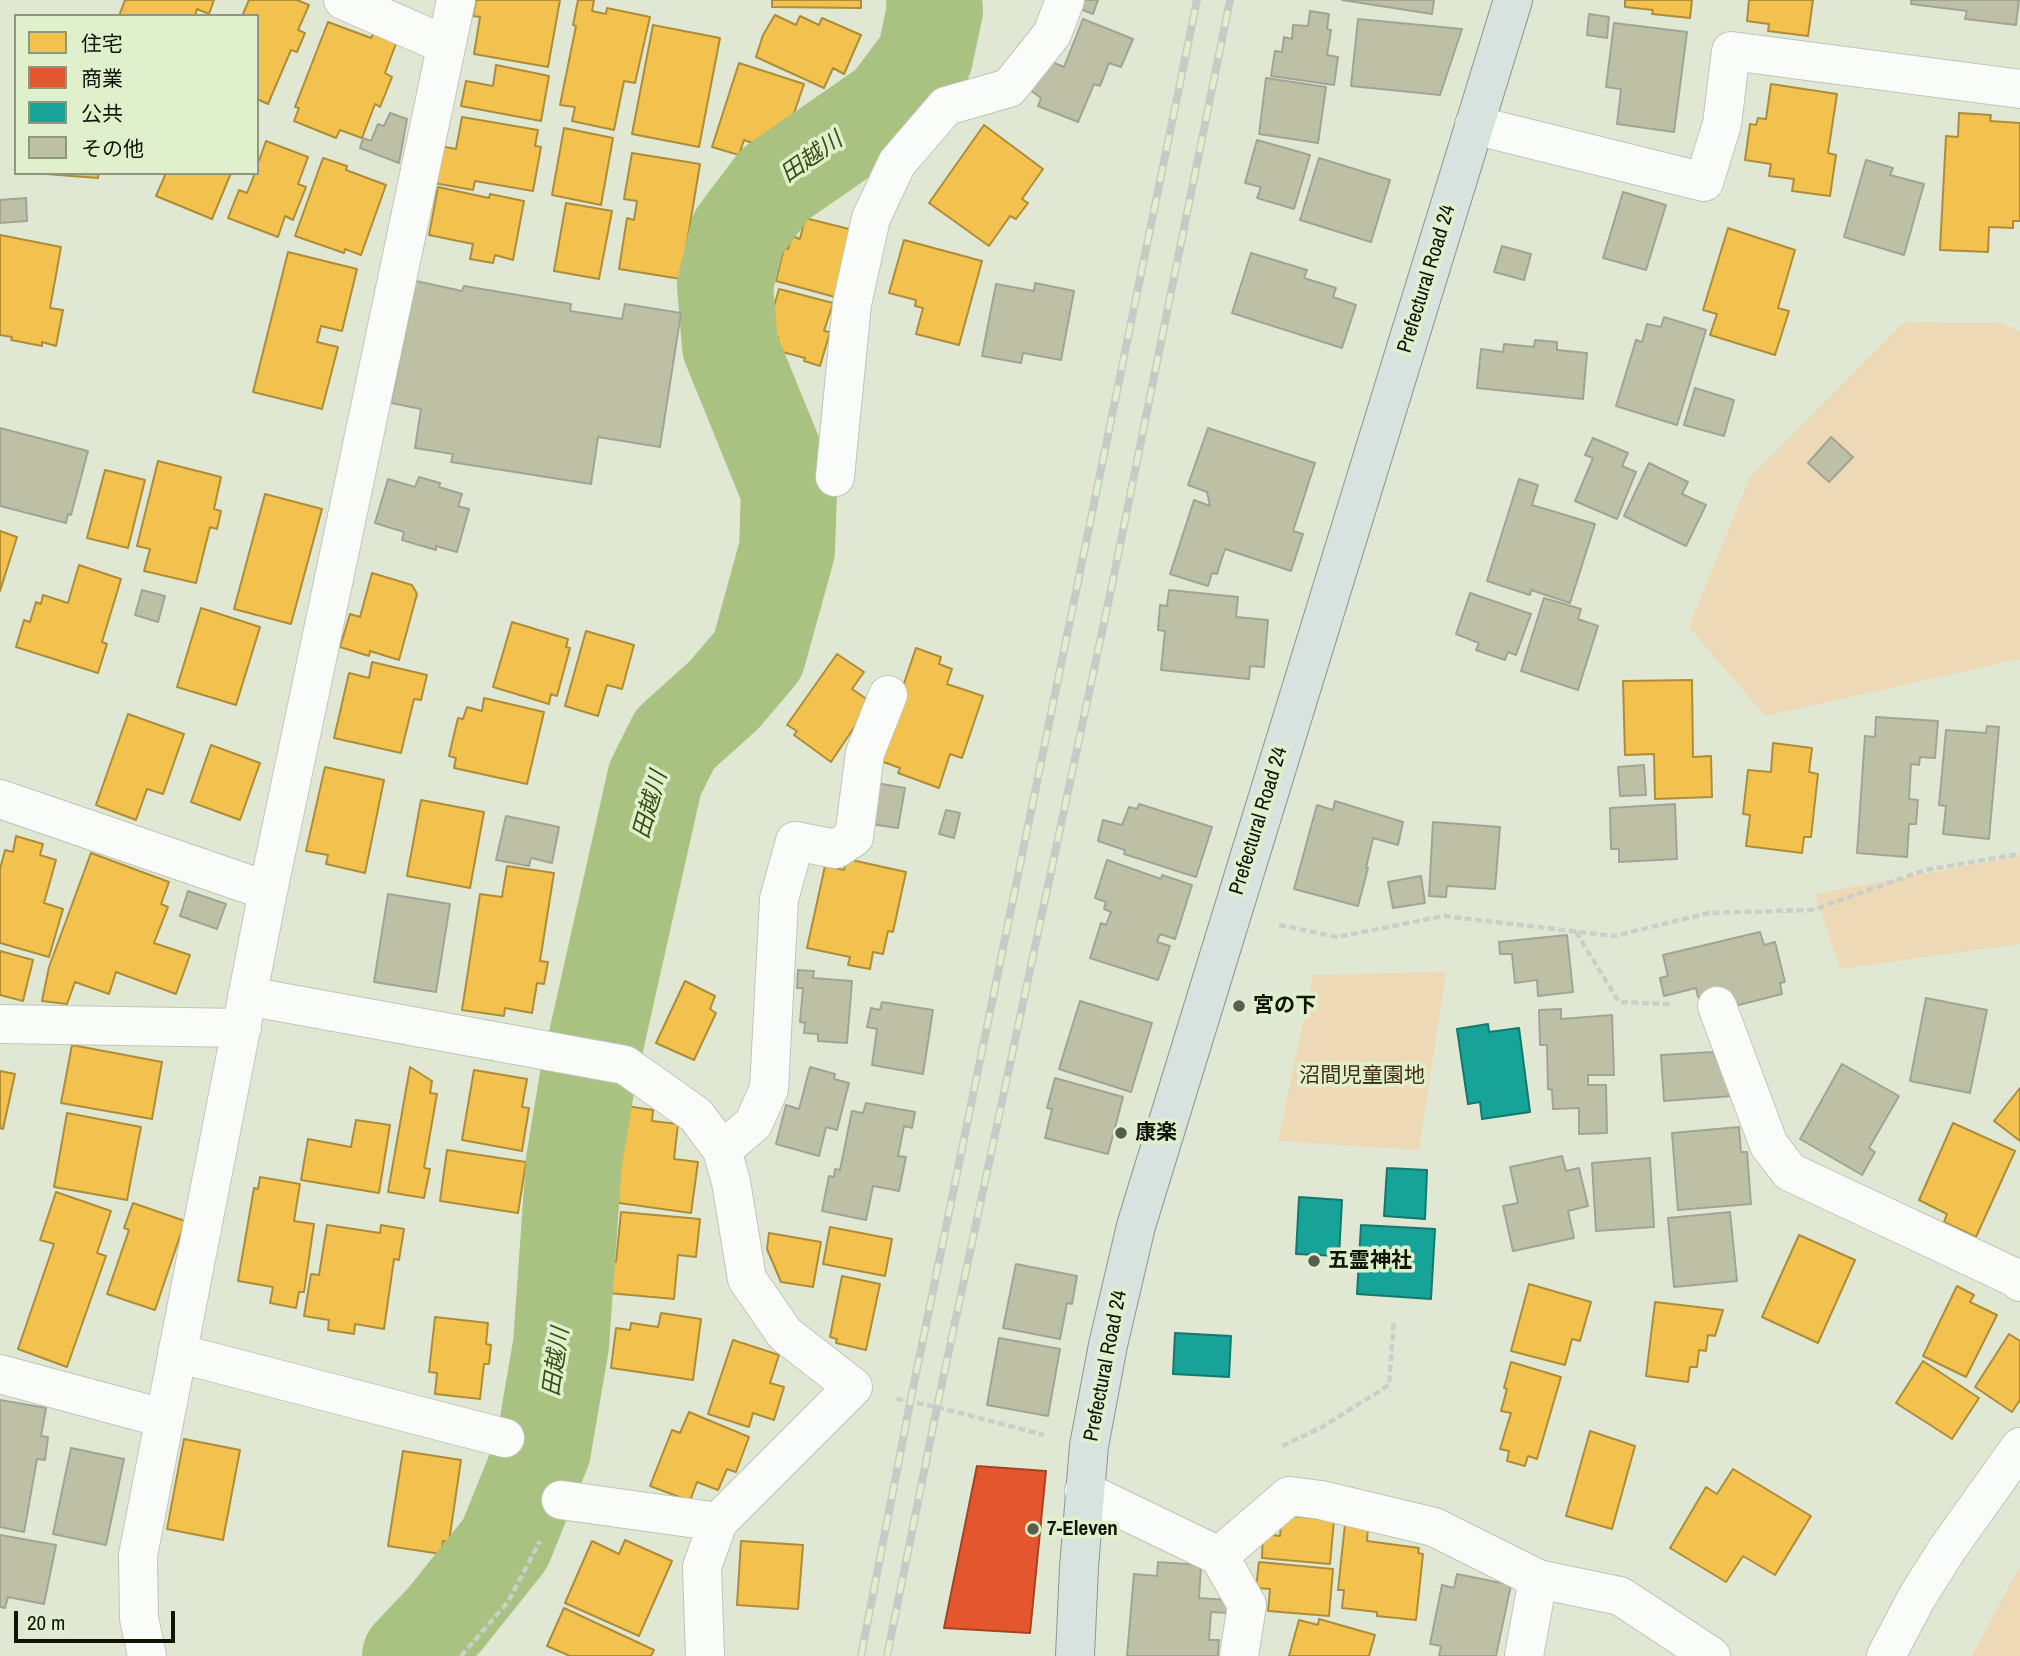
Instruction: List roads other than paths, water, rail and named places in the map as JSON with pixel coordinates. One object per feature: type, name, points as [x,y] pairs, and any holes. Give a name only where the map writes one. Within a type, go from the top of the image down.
[{"type":"main road","name":"Prefectural Road 24","points":[[1075,1656],[1089,1446],[1108,1345],[1136,1226],[1513,0]]},
{"type":"street","points":[[343,0],[446,45]]},
{"type":"street","points":[[147,1656],[139,1618],[138,1555],[163,1418],[268,891],[456,0]]},
{"type":"street","points":[[835,477],[852,304],[871,218],[897,163],[946,106],[1009,88],[1052,34],[1065,0]]},
{"type":"street","points":[[1474,125],[1704,182],[1722,124],[1731,51],[2020,89]]},
{"type":"street","points":[[722,1150],[753,1125],[769,1090],[779,899],[795,841],[836,849],[854,837],[865,753],[888,695]]},
{"type":"street","points":[[0,799],[268,891]]},
{"type":"street","points":[[1717,1006],[1769,1145],[1790,1172],[2017,1278],[2020,1282]]},
{"type":"street","points":[[0,1024],[18,1026],[244,1012],[554,1052],[625,1065],[696,1115],[722,1150],[731,1182],[747,1279],[785,1335],[853,1387],[718,1522],[702,1567],[705,1656]]},
{"type":"street","points":[[177,1353],[505,1438]]},
{"type":"street","points":[[0,1374],[163,1418]]},
{"type":"street","points":[[1886,1656],[1917,1597],[1942,1558],[2020,1447]]},
{"type":"street","points":[[1084,1491],[1219,1556],[1247,1605],[1239,1656]]},
{"type":"street","points":[[1219,1556],[1289,1496],[1321,1500],[1434,1527],[1538,1579],[1620,1596],[1711,1656]]},
{"type":"street","points":[[561,1500],[718,1522]]},
{"type":"street","points":[[1524,1656],[1538,1579]]},
{"type":"waterway","name":"田越川","points":[[410,1656],[445,1619],[505,1544],[543,1450],[561,1345],[574,1161],[588,1077],[655,779],[675,739],[724,695],[758,655],[787,550],[789,491],[730,346],[725,285],[738,233],[775,184],[889,105],[925,57],[935,10],[934,0]]},
{"type":"railway","points":[[861,1656],[910,1403],[1197,0]]},
{"type":"railway","points":[[887,1656],[937,1407],[1112,585],[1230,0]]},
{"type":"place","name":"宮の下","points":[[1239,1006]]},
{"type":"place","name":"康楽","points":[[1121,1133]]},
{"type":"place","name":"五霊神社","points":[[1314,1261]]},
{"type":"place","name":"7-Eleven","points":[[1033,1529]]},
{"type":"park label","name":"沼間児童園地","points":[[1362,1076]]}]
